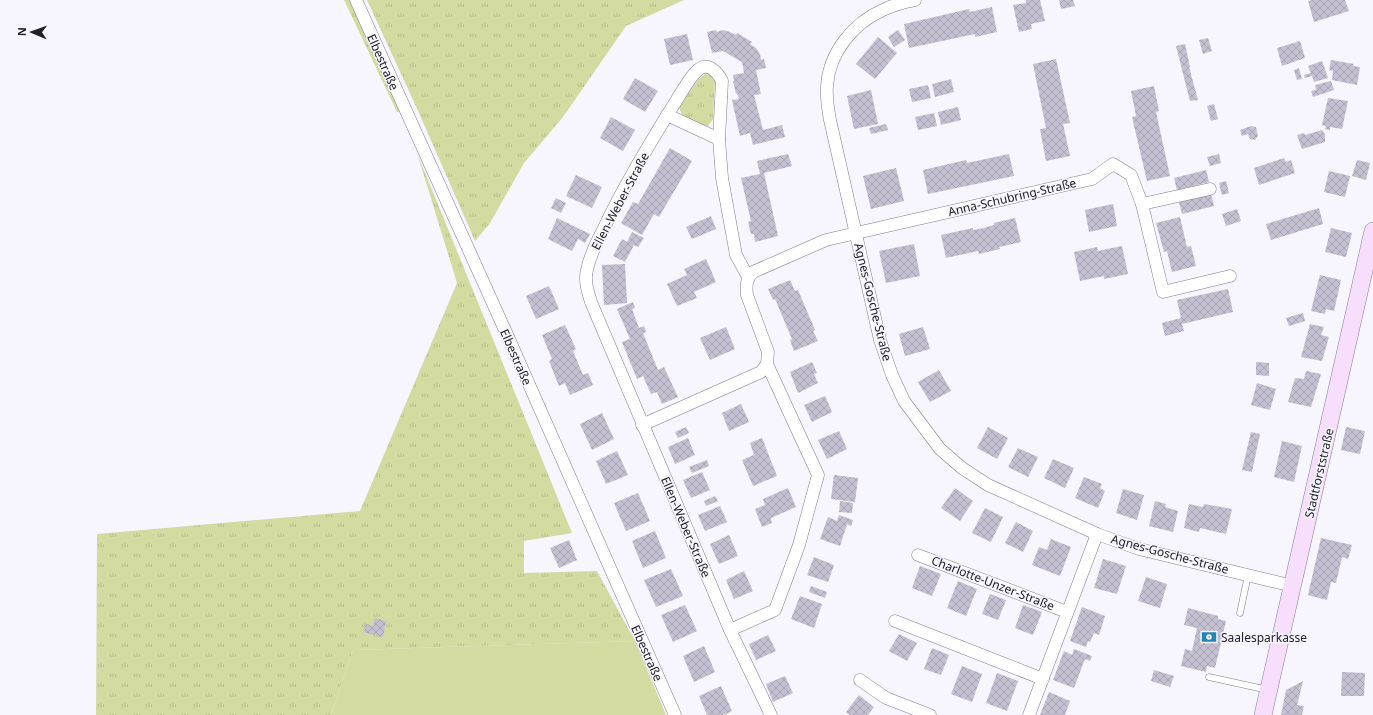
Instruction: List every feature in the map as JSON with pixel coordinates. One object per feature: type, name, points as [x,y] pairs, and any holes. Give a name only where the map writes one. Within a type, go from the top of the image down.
[{"type":"main road","name":"Stadtforststraße","points":[[1263,715],[1373,231]]},
{"type":"street","name":"Elbestraße","points":[[356,0],[509,339],[674,715]]},
{"type":"street","name":"Agnes-Gosche-Straße","points":[[915,0],[883,10],[868,18],[857,27],[842,44],[835,56],[830,70],[827,86],[830,120],[880,340],[892,375],[904,401],[940,449],[962,468],[988,485],[1097,534],[1139,549],[1293,586]]},
{"type":"street","name":"Ellen-Weber-Straße","points":[[730,630],[775,610],[800,545],[818,475],[767,364],[768,352],[748,296],[746,286],[748,277],[736,255],[722,178],[719,139],[722,81],[714,69],[706,67],[699,69],[689,81],[667,115],[614,208],[591,256],[586,271],[586,286],[591,302],[642,425],[730,630],[771,715]]},
{"type":"street","points":[[667,115],[719,139]]},
{"type":"street","name":"Anna-Schubring-Straße","points":[[856,233],[1092,179],[1113,164],[1131,175],[1142,204],[1162,292],[1230,276]]},
{"type":"street","points":[[1142,204],[1210,189]]},
{"type":"street","points":[[748,277],[753,272],[814,244],[856,233]]},
{"type":"street","points":[[642,425],[761,372],[767,364]]},
{"type":"street","name":"Charlotte-Unzer-Straße","points":[[1029,715],[1097,534]]},
{"type":"street","name":"Charlotte-Unzer-Straße","points":[[918,555],[1067,612]]},
{"type":"street","points":[[895,620],[1043,679]]},
{"type":"street","points":[[860,680],[886,698],[930,715]]},
{"type":"lane","points":[[1240,613],[1248,575]]},
{"type":"lane","points":[[1209,677],[1269,690]]},
{"type":"green space","points":[[344,0],[356,0],[405,111],[397,112]]},
{"type":"green space","points":[[367,0],[684,0],[626,26],[563,117],[524,163],[490,223],[475,241],[419,113]]},
{"type":"green space","points":[[705,74],[710,75],[715,80],[713,119],[708,126],[697,125],[689,121],[682,115],[679,105],[699,79]]},
{"type":"green space","points":[[417,153],[572,533],[524,541],[524,573],[597,571],[635,641],[353,650],[331,715],[96,715],[97,534],[360,511],[457,283]]},
{"type":"green space","points":[[635,641],[666,715],[331,715],[353,650]]},
{"type":"building","points":[[1026,0],[1040,0],[1045,21],[1031,24],[1032,29],[1019,32],[1013,5],[1026,3]]},
{"type":"building","points":[[1059,0],[1073,0],[1075,6],[1061,9]]},
{"type":"building","points":[[1345,0],[1349,11],[1314,22],[1308,1]]},
{"type":"building","points":[[992,7],[997,32],[975,37],[975,34],[909,48],[904,24],[969,9],[970,12]]},
{"type":"building","points":[[716,30],[717,32],[723,30],[736,35],[737,33],[752,42],[750,44],[756,48],[760,54],[761,60],[764,59],[766,68],[756,70],[761,94],[754,95],[763,130],[782,125],[785,137],[753,145],[750,133],[740,136],[732,100],[739,99],[737,93],[736,94],[733,75],[744,73],[742,62],[723,51],[712,53],[707,32]]},
{"type":"building","points":[[898,30],[905,40],[894,47],[888,37]]},
{"type":"building","points":[[687,34],[693,60],[670,65],[664,39]]},
{"type":"building","points":[[878,37],[897,53],[875,79],[856,64]]},
{"type":"building","points":[[1208,38],[1212,51],[1203,54],[1199,40]]},
{"type":"building","points":[[1300,41],[1305,58],[1282,66],[1277,48]]},
{"type":"building","points":[[1185,44],[1189,67],[1198,100],[1190,101],[1176,46]]},
{"type":"building","points":[[1056,59],[1070,123],[1063,124],[1070,156],[1046,161],[1040,129],[1046,128],[1033,64]]},
{"type":"building","points":[[1331,60],[1354,64],[1353,66],[1360,67],[1357,85],[1332,80],[1333,71],[1329,70]]},
{"type":"building","points":[[1322,61],[1328,78],[1314,82],[1312,76],[1305,78],[1304,75],[1311,73],[1308,66]]},
{"type":"building","points":[[1299,68],[1302,79],[1297,80],[1294,70]]},
{"type":"building","points":[[635,78],[658,91],[645,112],[623,99]]},
{"type":"building","points":[[951,79],[954,92],[935,97],[932,84]]},
{"type":"building","points":[[1331,81],[1334,90],[1313,97],[1311,91],[1316,90],[1315,85]]},
{"type":"building","points":[[928,85],[931,98],[912,102],[909,89]]},
{"type":"building","points":[[1154,86],[1159,111],[1156,112],[1170,176],[1147,181],[1132,117],[1136,116],[1131,91]]},
{"type":"building","points":[[871,90],[878,124],[854,129],[847,96]]},
{"type":"building","points":[[1328,98],[1348,101],[1342,129],[1330,127],[1330,130],[1325,129],[1326,126],[1322,125]]},
{"type":"building","points":[[1214,104],[1218,119],[1211,121],[1207,106]]},
{"type":"building","points":[[958,107],[961,120],[941,125],[938,112]]},
{"type":"building","points":[[934,113],[937,126],[918,130],[915,117]]},
{"type":"building","points":[[611,117],[635,130],[623,151],[600,138]]},
{"type":"building","points":[[886,124],[888,130],[871,134],[869,128]]},
{"type":"building","points":[[1251,126],[1256,127],[1258,136],[1255,140],[1250,139],[1248,134],[1242,136],[1240,130]]},
{"type":"building","points":[[1322,130],[1325,134],[1325,142],[1302,149],[1297,135],[1304,133],[1305,135]]},
{"type":"building","points":[[670,148],[692,161],[659,217],[654,214],[642,235],[621,223],[633,202],[638,204]]},
{"type":"building","points":[[788,154],[792,166],[764,173],[778,236],[755,242],[754,234],[751,234],[748,222],[751,221],[741,178],[760,174],[757,161]]},
{"type":"building","points":[[1009,154],[1014,176],[928,194],[923,170],[966,160],[967,163]]},
{"type":"building","points":[[1219,154],[1221,163],[1210,166],[1207,157]]},
{"type":"building","points":[[1284,158],[1286,162],[1291,160],[1295,173],[1259,185],[1254,168]]},
{"type":"building","points":[[1357,160],[1370,163],[1366,180],[1352,176]]},
{"type":"building","points":[[896,168],[904,201],[871,209],[863,176]]},
{"type":"building","points":[[1206,170],[1209,182],[1177,190],[1174,178]]},
{"type":"building","points":[[1329,171],[1350,176],[1345,197],[1324,192]]},
{"type":"building","points":[[576,175],[602,187],[592,208],[566,196]]},
{"type":"building","points":[[1226,181],[1229,193],[1222,195],[1219,183]]},
{"type":"building","points":[[1211,194],[1214,206],[1182,214],[1179,202]]},
{"type":"building","points":[[556,198],[566,203],[561,213],[551,208]]},
{"type":"building","points":[[1113,204],[1117,226],[1089,232],[1085,210]]},
{"type":"building","points":[[1319,208],[1323,224],[1271,240],[1266,224]]},
{"type":"building","points":[[1237,209],[1241,221],[1226,226],[1222,214]]},
{"type":"building","points":[[711,216],[716,229],[692,239],[686,227]]},
{"type":"building","points":[[1180,217],[1187,247],[1191,246],[1196,266],[1172,272],[1167,251],[1164,252],[1156,223]]},
{"type":"building","points":[[557,218],[590,234],[585,243],[578,239],[572,251],[548,239]]},
{"type":"building","points":[[1015,218],[1021,242],[999,247],[1000,249],[979,254],[978,251],[946,258],[941,235],[973,228],[973,230],[984,228],[994,225],[994,223]]},
{"type":"building","points":[[1331,228],[1352,233],[1346,257],[1325,252]]},
{"type":"building","points":[[632,232],[644,238],[638,247],[634,245],[625,262],[613,256],[622,239],[627,242]]},
{"type":"building","points":[[914,244],[920,276],[886,283],[879,251]]},
{"type":"building","points":[[1122,246],[1128,274],[1104,279],[1104,276],[1080,281],[1074,252],[1097,247],[1098,251]]},
{"type":"building","points":[[706,259],[716,282],[694,292],[697,298],[677,306],[667,284],[687,275],[684,269]]},
{"type":"building","points":[[625,264],[627,303],[604,305],[602,265]]},
{"type":"building","points":[[1320,275],[1341,280],[1334,311],[1326,309],[1325,314],[1311,311]]},
{"type":"building","points":[[790,280],[795,291],[798,290],[815,330],[813,331],[818,341],[794,351],[790,340],[792,339],[775,299],[773,300],[768,289]]},
{"type":"building","points":[[549,286],[559,309],[536,319],[526,296]]},
{"type":"building","points":[[1228,289],[1233,312],[1182,324],[1184,331],[1165,336],[1162,323],[1181,318],[1177,300]]},
{"type":"building","points":[[633,302],[635,308],[632,309],[639,328],[644,326],[646,332],[643,333],[658,370],[664,367],[678,397],[662,404],[657,392],[651,394],[643,376],[637,379],[622,342],[630,339],[617,309]]},
{"type":"building","points":[[1303,313],[1305,321],[1289,326],[1286,318]]},
{"type":"building","points":[[1310,324],[1324,327],[1321,335],[1329,337],[1322,361],[1301,357]]},
{"type":"building","points":[[565,325],[576,349],[573,351],[583,375],[588,373],[593,385],[570,395],[565,383],[559,386],[549,361],[552,359],[542,335]]},
{"type":"building","points":[[726,327],[735,349],[710,360],[700,338]]},
{"type":"building","points":[[923,327],[930,349],[905,356],[899,334]]},
{"type":"building","points":[[812,362],[817,373],[814,374],[818,383],[798,393],[790,372]]},
{"type":"building","points":[[1256,362],[1269,363],[1269,376],[1256,375]]},
{"type":"building","points":[[939,370],[951,391],[930,402],[918,382]]},
{"type":"building","points":[[1306,371],[1321,374],[1311,407],[1288,402],[1295,378],[1304,379]]},
{"type":"building","points":[[1257,383],[1276,389],[1270,410],[1251,405]]},
{"type":"building","points":[[825,396],[832,412],[812,422],[804,405]]},
{"type":"building","points":[[741,404],[749,422],[729,431],[722,413]]},
{"type":"building","points":[[602,413],[614,439],[592,450],[580,424]]},
{"type":"building","points":[[686,427],[689,433],[678,438],[675,432]]},
{"type":"building","points":[[988,427],[1008,438],[997,459],[977,448]]},
{"type":"building","points":[[1346,427],[1365,431],[1360,454],[1341,450]]},
{"type":"building","points":[[839,431],[847,449],[827,459],[818,440]]},
{"type":"building","points":[[1251,432],[1260,434],[1252,472],[1242,470]]},
{"type":"building","points":[[688,438],[695,455],[675,464],[668,447]]},
{"type":"building","points":[[762,438],[777,476],[753,486],[742,460],[754,455],[750,443]]},
{"type":"building","points":[[1282,441],[1302,446],[1294,482],[1274,477]]},
{"type":"building","points":[[1018,448],[1038,457],[1028,477],[1008,467]]},
{"type":"building","points":[[617,451],[628,475],[606,484],[596,461]]},
{"type":"building","points":[[1053,459],[1074,468],[1065,488],[1044,478]]},
{"type":"building","points":[[707,460],[709,466],[692,473],[689,467]]},
{"type":"building","points":[[702,472],[710,490],[691,498],[683,480]]},
{"type":"building","points":[[834,475],[858,478],[855,502],[831,499]]},
{"type":"building","points":[[1084,477],[1102,484],[1100,488],[1105,491],[1098,508],[1075,498]]},
{"type":"building","points":[[788,488],[796,507],[771,518],[772,523],[762,527],[755,509],[765,505],[763,499]]},
{"type":"building","points":[[955,488],[973,501],[960,521],[941,508]]},
{"type":"building","points":[[1123,489],[1144,495],[1137,520],[1116,513]]},
{"type":"building","points":[[638,493],[650,521],[626,531],[614,503]]},
{"type":"building","points":[[715,496],[718,501],[706,506],[704,501]]},
{"type":"building","points":[[840,501],[853,503],[852,513],[839,512]]},
{"type":"building","points":[[1155,501],[1166,504],[1165,507],[1178,511],[1173,532],[1149,526]]},
{"type":"building","points":[[1189,504],[1203,507],[1204,504],[1232,509],[1226,534],[1200,528],[1199,532],[1184,528]]},
{"type":"building","points":[[720,506],[727,522],[705,531],[698,515]]},
{"type":"building","points":[[985,508],[1003,517],[991,542],[972,533]]},
{"type":"building","points":[[839,515],[853,520],[851,526],[847,524],[840,546],[820,539],[828,517],[837,521]]},
{"type":"building","points":[[1016,522],[1033,531],[1023,552],[1005,543]]},
{"type":"building","points":[[655,531],[666,558],[643,568],[632,541]]},
{"type":"building","points":[[729,535],[738,556],[719,564],[710,544]]},
{"type":"building","points":[[1321,538],[1352,545],[1348,559],[1342,557],[1336,583],[1331,582],[1327,600],[1308,595]]},
{"type":"building","points":[[1051,539],[1071,547],[1060,576],[1032,565],[1039,547],[1047,550]]},
{"type":"building","points":[[569,540],[577,560],[559,568],[550,548]]},
{"type":"building","points":[[814,557],[834,565],[828,582],[807,575]]},
{"type":"building","points":[[1103,559],[1126,566],[1117,594],[1094,588]]},
{"type":"building","points":[[920,566],[941,574],[932,596],[912,588]]},
{"type":"building","points":[[671,569],[683,596],[656,607],[644,580]]},
{"type":"building","points":[[744,571],[753,591],[734,599],[726,580]]},
{"type":"building","points":[[1146,577],[1167,584],[1160,608],[1138,601]]},
{"type":"building","points":[[958,581],[977,589],[966,616],[947,608]]},
{"type":"building","points":[[811,586],[827,592],[825,598],[809,592]]},
{"type":"building","points":[[990,594],[1006,600],[998,620],[982,614]]},
{"type":"building","points":[[800,596],[822,604],[814,628],[791,619]]},
{"type":"building","points":[[685,605],[697,631],[673,642],[661,615]]},
{"type":"building","points":[[1023,605],[1042,612],[1033,635],[1015,628]]},
{"type":"building","points":[[1082,607],[1105,616],[1099,635],[1094,633],[1090,642],[1088,641],[1086,647],[1070,641]]},
{"type":"building","name":"Saalesparkasse","points":[[1188,608],[1218,616],[1218,619],[1226,621],[1215,668],[1207,666],[1206,672],[1181,666],[1185,649],[1192,651],[1197,628],[1184,625]]},
{"type":"building","points":[[375,618],[386,621],[383,637],[363,632],[366,624],[373,626]]},
{"type":"building","points":[[899,634],[917,643],[907,661],[889,651]]},
{"type":"building","points":[[768,635],[776,651],[756,660],[749,644]]},
{"type":"building","points":[[704,646],[715,672],[694,682],[683,656]]},
{"type":"building","points":[[932,648],[949,655],[941,675],[924,669]]},
{"type":"building","points":[[1074,649],[1092,656],[1090,661],[1085,659],[1074,688],[1053,680],[1064,651],[1072,655]]},
{"type":"building","points":[[962,666],[982,674],[972,702],[951,694]]},
{"type":"building","points":[[1154,670],[1174,676],[1170,687],[1151,681]]},
{"type":"building","points":[[1342,672],[1365,673],[1364,696],[1341,696]]},
{"type":"building","points":[[997,673],[1018,681],[1007,711],[986,703]]},
{"type":"building","points":[[785,676],[793,693],[773,702],[766,684]]},
{"type":"building","points":[[1303,681],[1297,705],[1304,706],[1302,715],[1281,715],[1286,690]]},
{"type":"building","points":[[721,686],[732,711],[724,715],[707,715],[699,696]]},
{"type":"building","points":[[1049,692],[1070,701],[1065,715],[1040,715]]},
{"type":"building","points":[[859,695],[874,707],[868,715],[850,715],[846,712]]},
{"type":"place","name":"Saalesparkasse","points":[[1209,637]]}]
